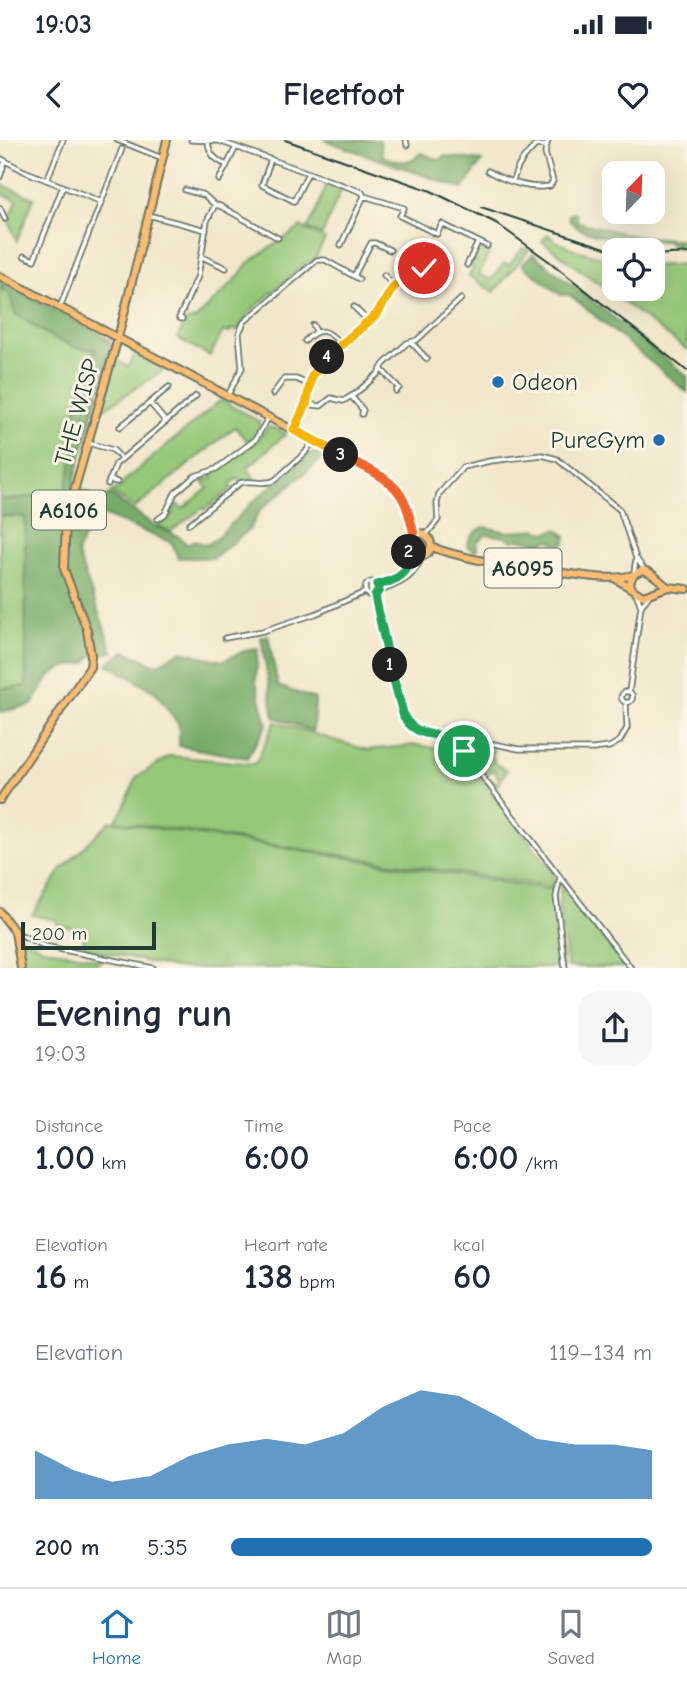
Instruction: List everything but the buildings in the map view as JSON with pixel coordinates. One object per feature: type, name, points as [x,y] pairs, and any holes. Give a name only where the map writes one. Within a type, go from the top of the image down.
[{"type":"main road","name":"A6106","points":[[118,338],[167,140]]},
{"type":"main road","points":[[0,276],[384,478],[404,500],[414,534]]},
{"type":"main road","name":"THE WISP","points":[[0,800],[90,667],[87,630],[65,576],[66,519],[118,338]]},
{"type":"main road","points":[[414,534],[426,535],[430,539],[431,547],[428,553],[414,556],[409,552],[407,543],[414,534]]},
{"type":"main road","name":"A6095","points":[[431,547],[482,561],[616,579],[646,570],[668,587]]},
{"type":"main road","points":[[634,574],[630,583],[634,592]]},
{"type":"main road","name":"A6095","points":[[616,579],[643,596],[668,587],[687,589]]},
{"type":"main road","points":[[652,593],[656,579]]},
{"type":"main road","points":[[0,912],[15,932],[21,968]]},
{"type":"street","points":[[47,180],[64,140]]},
{"type":"street","points":[[117,140],[162,158]]},
{"type":"street","points":[[191,140],[219,141],[271,159],[362,192],[364,196],[404,208],[400,216],[437,234],[442,224],[487,246]]},
{"type":"street","points":[[488,171],[499,177],[540,187],[553,184],[545,153],[548,140]]},
{"type":"street","points":[[208,141],[210,153],[226,165]]},
{"type":"street","points":[[513,181],[516,169],[524,157],[536,145],[546,146]]},
{"type":"street","points":[[219,180],[236,147]]},
{"type":"street","points":[[60,307],[122,149]]},
{"type":"street","points":[[271,159],[262,185],[294,201],[308,173]]},
{"type":"street","points":[[0,177],[2,160],[102,202]]},
{"type":"street","points":[[24,256],[34,260],[63,186]]},
{"type":"street","points":[[185,190],[204,195],[215,205],[257,224],[278,238]]},
{"type":"street","points":[[341,245],[364,196]]},
{"type":"street","points":[[182,319],[179,318],[195,283],[202,257],[208,217],[215,205]]},
{"type":"street","points":[[0,208],[5,219]]},
{"type":"street","points":[[148,215],[206,230]]},
{"type":"street","points":[[467,265],[478,242]]},
{"type":"street","points":[[228,395],[242,368],[239,333],[244,322],[317,260],[325,260],[357,277],[371,243],[390,250]]},
{"type":"street","points":[[202,257],[226,268]]},
{"type":"street","points":[[413,265],[415,272]]},
{"type":"street","points":[[294,430],[306,404],[309,384],[316,369],[377,314],[394,286],[424,268]]},
{"type":"street","points":[[384,275],[394,286]]},
{"type":"street","points":[[306,404],[318,406],[331,398],[343,401],[351,396],[407,343],[417,340],[461,299]]},
{"type":"street","points":[[354,307],[369,322]]},
{"type":"street","points":[[313,325],[316,331]]},
{"type":"street","points":[[316,331],[329,333],[342,345]]},
{"type":"street","points":[[305,341],[316,331]]},
{"type":"street","points":[[411,342],[427,359]]},
{"type":"street","points":[[381,369],[399,388],[396,391]]},
{"type":"street","points":[[273,394],[284,379],[296,379],[309,384]]},
{"type":"street","points":[[122,424],[166,388]]},
{"type":"street","points":[[117,482],[108,482],[114,466],[196,396]]},
{"type":"street","points":[[351,396],[363,410],[362,414]]},
{"type":"street","points":[[190,401],[194,406]]},
{"type":"street","points":[[150,403],[166,422]]},
{"type":"street","points":[[158,519],[165,514],[175,493],[195,476],[216,469],[255,440],[269,417]]},
{"type":"street","points":[[193,523],[240,483],[271,483],[305,453],[313,441]]},
{"type":"street","points":[[88,443],[113,450],[122,459]]},
{"type":"street","points":[[426,535],[437,523],[437,501],[440,492],[463,467],[490,461],[548,456],[557,459],[620,510],[636,558],[646,570]]},
{"type":"street","points":[[225,638],[263,631],[315,614],[365,592],[368,583],[377,585],[393,581],[405,572],[409,552]]},
{"type":"street","points":[[365,592],[368,596],[377,594],[408,580],[415,573],[422,556]]},
{"type":"street","points":[[634,574],[636,558]]},
{"type":"street","points":[[377,585],[396,688],[408,724],[429,735],[464,737],[519,749],[609,747],[620,741],[626,728],[626,703],[622,696],[629,692]]},
{"type":"street","points":[[634,592],[641,606]]},
{"type":"street","points":[[626,703],[633,699],[629,692],[641,606],[652,593]]},
{"type":"street","points":[[464,737],[463,747],[467,757],[631,968]]},
{"type":"street","points":[[560,877],[556,897],[565,968]]},
{"type":"street","points":[[15,932],[44,946],[153,968]]},
{"type":"green space","points":[[324,140],[380,140],[382,156],[398,161],[412,160],[422,153],[438,160],[445,156],[482,161],[463,189]]},
{"type":"green space","points":[[327,183],[342,188],[322,235],[307,228],[316,213]]},
{"type":"green space","points":[[0,184],[34,198],[17,241],[9,222],[17,200],[0,193]]},
{"type":"green space","points":[[576,213],[578,222],[634,236],[660,238],[601,236],[577,227],[569,220],[569,214]]},
{"type":"green space","points":[[301,227],[325,239],[315,259],[303,265],[250,312],[237,331],[223,331],[210,356],[177,338],[186,321],[196,319],[237,278],[248,263]]},
{"type":"green space","points":[[548,234],[568,247],[602,257],[602,286],[542,241]]},
{"type":"green space","points":[[665,238],[687,240],[687,247],[674,247]]},
{"type":"green space","points":[[479,248],[484,252],[490,251],[479,274],[491,280],[504,263],[509,265],[523,248],[529,250],[494,292],[469,276]]},
{"type":"green space","points":[[533,254],[687,376],[687,392],[570,295],[561,295],[522,265]]},
{"type":"green space","points":[[687,264],[687,350],[622,301],[665,301],[665,265]]},
{"type":"green space","points":[[0,281],[110,340],[112,349],[78,467],[26,687],[0,690]]},
{"type":"green space","points":[[5,284],[100,334],[107,341],[109,348],[72,490],[86,491],[100,500],[109,494],[187,544],[194,540],[206,545],[216,539],[255,500],[310,453],[318,453],[322,459],[260,510],[250,529],[213,558],[178,558],[172,543],[96,512],[77,553],[113,652],[91,656],[86,663],[58,670],[48,679],[32,705],[0,712],[0,689],[26,686],[25,517],[0,516],[0,498],[6,500],[65,492],[81,424],[76,408],[89,364],[85,358],[96,353],[94,349],[63,343],[15,314],[10,294],[2,290],[1,286]]},
{"type":"green space","points":[[135,354],[165,369],[101,411],[116,360],[128,367]]},
{"type":"green space","points":[[221,400],[260,422],[258,431],[252,438],[247,441],[235,427],[135,508],[111,492],[122,486],[123,482]]},
{"type":"green space","points":[[268,427],[286,434],[247,468],[256,480],[240,481],[238,478],[230,484],[232,488],[205,510],[203,508],[170,532],[160,527],[158,522],[166,521],[172,515],[176,504],[183,509],[208,488],[202,480],[213,478],[211,473],[254,444]]},
{"type":"green space","points":[[485,527],[508,532],[536,529],[545,533],[558,529],[566,536],[565,543],[561,546],[549,540],[541,543],[517,539],[514,541],[486,534],[477,542],[477,550],[473,551],[467,546],[470,540],[476,532]]},
{"type":"green space","points":[[268,635],[278,686],[315,699],[313,731],[274,717],[261,637]]},
{"type":"green space","points":[[258,648],[256,682],[267,724],[247,758],[179,746],[179,725],[155,692],[107,664],[125,651],[156,665],[181,651],[222,661],[249,649]]},
{"type":"green space","points":[[275,722],[367,750],[417,745],[460,752],[554,873],[553,887],[115,821],[137,777],[170,756],[255,764]]},
{"type":"green space","points":[[472,744],[493,750],[490,757],[494,758],[494,763],[507,770],[495,789],[490,782],[493,780],[496,783],[500,780],[494,770],[485,776],[466,750],[467,746]]},
{"type":"green space","points":[[110,821],[553,890],[563,967],[176,968],[84,948],[83,931],[57,924],[57,920],[32,915],[62,869]]},
{"type":"green space","points":[[561,884],[626,967],[568,967],[559,907]]},
{"type":"green space","points":[[21,938],[43,948],[104,960],[87,967],[24,967]]},
{"type":"railway","points":[[285,140],[431,191],[496,223],[550,262],[687,371]]},
{"type":"railway","points":[[481,207],[602,247]]},
{"type":"railway","points":[[665,254],[687,253]]},
{"type":"place","name":"Odeon","points":[[498,382]]},
{"type":"place","name":"PureGym","points":[[659,440]]},
{"type":"route","points":[[424,268],[394,286],[377,314],[316,369],[309,384],[306,404],[294,430],[384,478],[404,500],[414,534],[407,543],[408,565],[405,572],[393,581],[377,585],[379,590],[375,596],[385,644],[400,706],[408,724],[429,735],[464,737],[464,751]]}]
